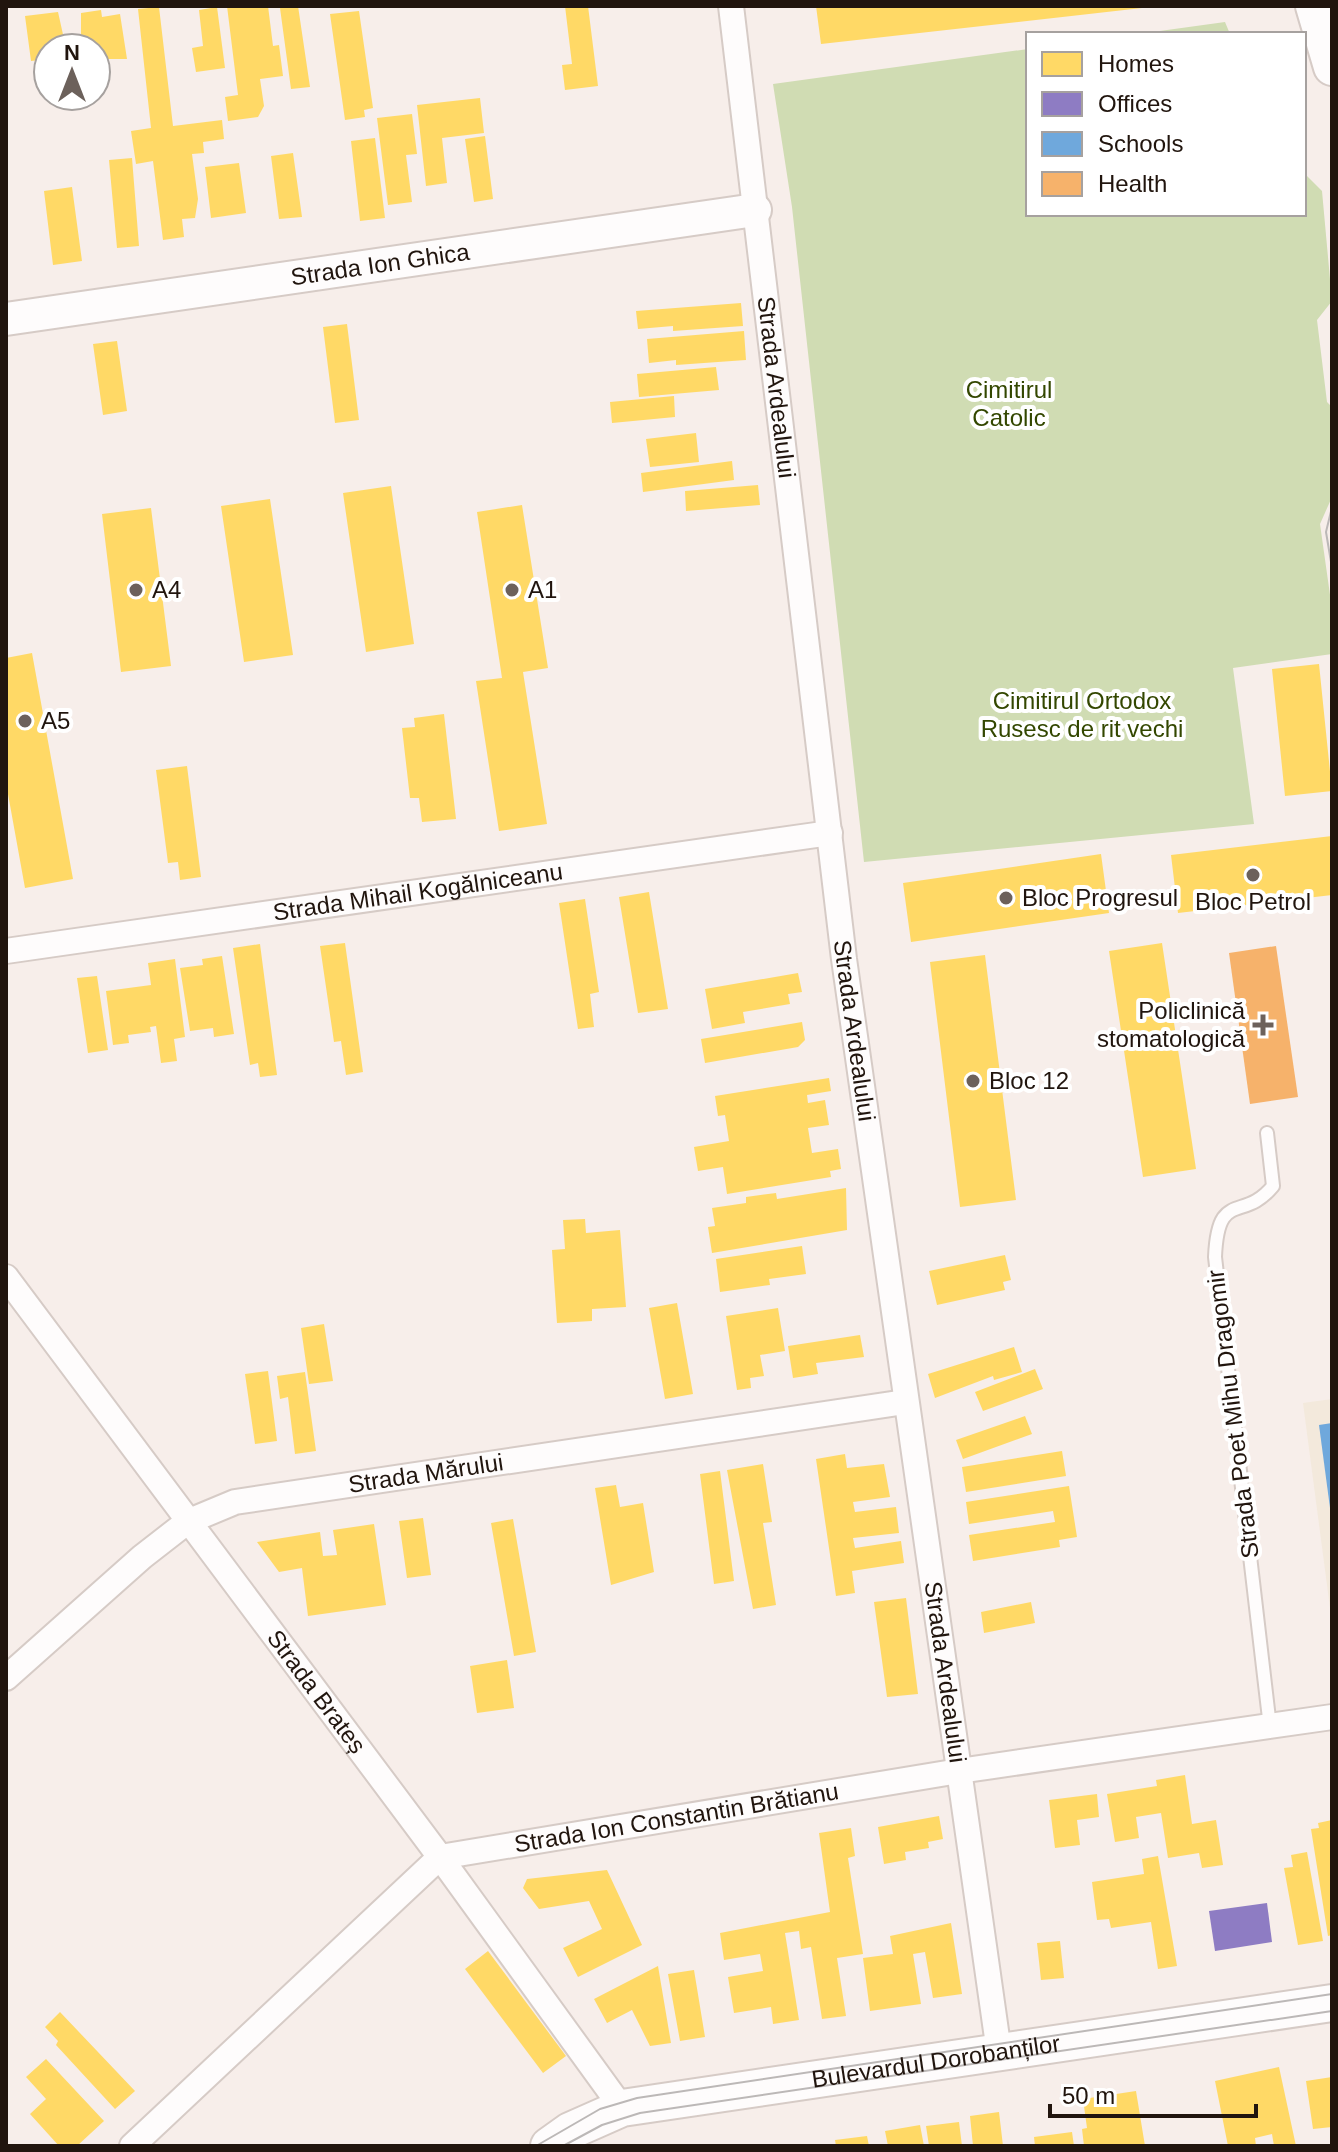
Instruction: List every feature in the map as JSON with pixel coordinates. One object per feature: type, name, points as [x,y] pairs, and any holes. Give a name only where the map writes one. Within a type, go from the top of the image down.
[{"type":"main road","points":[[1314,6],[1332,67]]},
{"type":"main road","name":"Bulevardul Dorobanților","points":[[549,2146],[570,2131],[622,2108],[1332,2003]]},
{"type":"street","name":"Strada Ardealului","points":[[731,6],[830,833],[905,1402],[999,2052]]},
{"type":"street","name":"Strada Ion Ghica","points":[[6,319],[755,210]]},
{"type":"street","name":"Strada Mihail Kogălniceanu","points":[[6,951],[830,833]]},
{"type":"street","name":"Strada Brateș","points":[[6,1277],[440,1857],[622,2108]]},
{"type":"street","name":"Strada Mărului","points":[[6,1678],[142,1557],[187,1522],[235,1502],[905,1402]]},
{"type":"street","name":"Strada Ion Constantin Brătianu","points":[[440,1857],[959,1771],[1332,1717]]},
{"type":"street","points":[[132,2146],[440,1857]]},
{"type":"lane","name":"Strada Poet Mihu Dragomir","points":[[1267,1133],[1273,1186],[1264,1198],[1233,1208],[1222,1216],[1216,1227],[1215,1257],[1270,1727]]},
{"type":"shaded area","points":[[1332,1399],[1332,1623],[1303,1403]]},
{"type":"green space","points":[[1225,22],[1229,32],[1152,32]]},
{"type":"green space","points":[[1026,49],[1026,216],[1306,216],[1306,175],[1322,191],[1332,301],[1317,320],[1327,402],[1332,407],[1332,497],[1320,524],[1332,609],[1332,654],[1233,668],[1254,824],[864,862],[792,207],[773,84]]},
{"type":"building: Homes","points":[[227,6],[268,6],[273,46],[279,45],[283,76],[260,79],[264,106],[258,117],[228,121],[225,97],[238,95]]},
{"type":"building: Homes","points":[[298,6],[310,87],[291,89],[280,8]]},
{"type":"building: Homes","points":[[565,6],[588,6],[598,86],[565,90],[562,65],[572,64]]},
{"type":"building: Homes","points":[[816,6],[1142,6],[1142,8],[821,44]]},
{"type":"building: Homes","points":[[159,7],[173,126],[222,120],[224,139],[203,142],[204,153],[192,154],[198,199],[195,218],[182,219],[184,237],[163,240],[153,161],[136,164],[131,131],[151,128],[138,9]]},
{"type":"building: Homes","points":[[217,7],[225,68],[196,72],[192,48],[203,46],[199,10]]},
{"type":"building: Homes","points":[[101,10],[102,17],[120,14],[127,59],[112,59],[112,32],[81,32],[81,13]]},
{"type":"building: Homes","points":[[359,11],[373,108],[364,110],[365,117],[345,120],[330,14]]},
{"type":"building: Homes","points":[[58,12],[62,32],[32,32],[32,61],[31,61],[25,16]]},
{"type":"building: Homes","points":[[480,98],[484,133],[442,138],[447,183],[426,186],[417,105]]},
{"type":"building: Homes","points":[[412,114],[417,154],[406,155],[412,202],[388,205],[377,118]]},
{"type":"building: Homes","points":[[485,136],[493,199],[474,202],[465,139]]},
{"type":"building: Homes","points":[[375,138],[385,218],[360,221],[351,141]]},
{"type":"building: Homes","points":[[293,153],[302,217],[279,219],[271,156]]},
{"type":"building: Homes","points":[[132,158],[139,246],[117,248],[109,160]]},
{"type":"building: Homes","points":[[239,163],[246,213],[211,218],[205,167]]},
{"type":"building: Homes","points":[[72,187],[82,261],[53,265],[44,191]]},
{"type":"building: Homes","points":[[741,303],[743,326],[673,331],[673,326],[638,329],[636,311]]},
{"type":"building: Homes","points":[[347,324],[359,420],[335,423],[323,327]]},
{"type":"building: Homes","points":[[744,331],[746,360],[676,365],[676,360],[649,363],[647,339]]},
{"type":"building: Homes","points":[[117,341],[127,411],[103,415],[93,344]]},
{"type":"building: Homes","points":[[716,367],[719,390],[639,397],[637,374]]},
{"type":"building: Homes","points":[[674,396],[675,417],[612,423],[610,402]]},
{"type":"building: Homes","points":[[696,433],[699,462],[650,467],[646,439]]},
{"type":"building: Homes","points":[[732,461],[734,480],[643,492],[641,473]]},
{"type":"building: Homes","points":[[758,485],[760,505],[686,511],[685,491]]},
{"type":"building: Homes","points":[[391,486],[414,644],[366,652],[343,493]]},
{"type":"building: Homes","points":[[270,499],[293,655],[244,662],[221,506]]},
{"type":"building: Homes","name":"A1","points":[[522,505],[548,668],[523,672],[547,824],[499,831],[476,681],[502,678],[477,512]]},
{"type":"building: Homes","name":"A4","points":[[151,508],[171,666],[121,672],[102,514]]},
{"type":"building: Homes","name":"A5","points":[[32,653],[73,879],[25,888],[6,783],[6,658]]},
{"type":"building: Homes","points":[[1319,664],[1332,791],[1285,796],[1272,669]]},
{"type":"building: Homes","points":[[444,714],[456,819],[422,822],[419,798],[410,798],[402,728],[415,727],[414,718]]},
{"type":"building: Homes","points":[[187,766],[201,877],[180,880],[178,862],[168,863],[156,770]]},
{"type":"building: Homes","name":"Bloc Petrol","points":[[1332,836],[1332,895],[1178,913],[1171,855]]},
{"type":"building: Homes","name":"Bloc Progresul","points":[[1101,854],[1109,913],[911,942],[903,883]]},
{"type":"building: Homes","points":[[649,892],[668,1009],[638,1013],[619,897]]},
{"type":"building: Homes","points":[[585,899],[599,992],[590,994],[594,1027],[578,1029],[559,903]]},
{"type":"building: Homes","points":[[345,943],[363,1072],[346,1075],[341,1041],[334,1042],[320,946]]},
{"type":"building: Homes","points":[[1162,943],[1196,1169],[1143,1177],[1109,951]]},
{"type":"building: Homes","points":[[260,944],[277,1075],[260,1077],[258,1063],[250,1065],[233,948]]},
{"type":"building: Homes","name":"Bloc 12","points":[[985,955],[1016,1200],[960,1207],[930,962]]},
{"type":"building: Homes","points":[[222,956],[234,1034],[214,1037],[213,1028],[190,1031],[180,968],[203,965],[202,959]]},
{"type":"building: Homes","points":[[175,959],[185,1037],[174,1039],[177,1061],[161,1063],[156,1026],[150,1027],[151,1032],[128,1035],[129,1043],[113,1045],[106,991],[151,985],[148,963]]},
{"type":"building: Homes","points":[[798,973],[802,992],[788,994],[790,1004],[743,1012],[745,1023],[712,1029],[705,989]]},
{"type":"building: Homes","points":[[97,976],[108,1050],[88,1053],[77,978]]},
{"type":"building: Homes","points":[[802,1022],[805,1040],[798,1047],[705,1063],[701,1039]]},
{"type":"building: Homes","points":[[829,1078],[831,1091],[807,1095],[808,1103],[825,1100],[829,1125],[808,1128],[812,1153],[838,1149],[841,1169],[830,1171],[831,1177],[727,1194],[723,1167],[698,1171],[694,1147],[729,1141],[725,1115],[718,1116],[715,1096]]},
{"type":"building: Homes","points":[[846,1188],[847,1230],[712,1253],[708,1227],[715,1226],[712,1208],[746,1203],[746,1197],[776,1193],[777,1199]]},
{"type":"building: Homes","points":[[585,1219],[586,1233],[620,1230],[626,1307],[592,1309],[592,1321],[557,1323],[552,1250],[565,1249],[563,1220]]},
{"type":"building: Homes","points":[[802,1246],[806,1274],[769,1279],[770,1285],[720,1292],[716,1259]]},
{"type":"building: Homes","points":[[1005,1255],[1011,1280],[1003,1282],[1005,1290],[937,1305],[929,1271]]},
{"type":"building: Homes","points":[[677,1303],[693,1394],[665,1399],[649,1308]]},
{"type":"building: Homes","points":[[778,1308],[785,1351],[760,1355],[764,1376],[750,1378],[751,1388],[737,1390],[726,1316]]},
{"type":"building: Homes","points":[[324,1324],[333,1381],[309,1384],[301,1328]]},
{"type":"building: Homes","points":[[860,1335],[864,1357],[816,1363],[818,1374],[793,1378],[788,1346]]},
{"type":"building: Homes","points":[[1014,1347],[1022,1372],[994,1380],[993,1376],[935,1398],[928,1374]]},
{"type":"building: Homes","points":[[1035,1369],[1043,1389],[983,1411],[975,1392]]},
{"type":"building: Homes","points":[[268,1371],[277,1441],[255,1444],[245,1374]]},
{"type":"building: Homes","points":[[305,1372],[316,1451],[295,1454],[288,1397],[280,1399],[277,1376]]},
{"type":"building: Homes","points":[[1025,1416],[1032,1434],[963,1459],[956,1440]]},
{"type":"building: Homes","points":[[1062,1451],[1066,1476],[966,1492],[962,1467]]},
{"type":"building: Homes","points":[[845,1454],[847,1468],[884,1464],[890,1497],[853,1502],[855,1512],[896,1507],[899,1533],[853,1538],[855,1548],[901,1541],[904,1563],[852,1571],[855,1593],[836,1596],[816,1459]]},
{"type":"building: Homes","points":[[763,1464],[772,1522],[763,1523],[776,1605],[753,1609],[727,1470]]},
{"type":"building: Homes","points":[[720,1471],[734,1581],[714,1584],[700,1474]]},
{"type":"building: Homes","points":[[616,1485],[620,1507],[643,1503],[654,1572],[611,1585],[595,1488]]},
{"type":"building: Homes","points":[[1069,1486],[1077,1537],[1059,1540],[1060,1547],[973,1561],[969,1535],[1055,1522],[1053,1511],[969,1524],[966,1502]]},
{"type":"building: Homes","points":[[423,1518],[431,1575],[407,1578],[399,1521]]},
{"type":"building: Homes","points":[[513,1519],[536,1652],[514,1656],[491,1523]]},
{"type":"building: Homes","points":[[374,1524],[386,1605],[308,1616],[302,1568],[279,1572],[257,1542],[320,1532],[323,1556],[337,1555],[333,1530]]},
{"type":"building: Homes","points":[[906,1598],[918,1694],[887,1697],[874,1602]]},
{"type":"building: Homes","points":[[1031,1602],[1035,1623],[984,1633],[981,1612]]},
{"type":"building: Homes","points":[[507,1660],[514,1708],[477,1713],[470,1666]]},
{"type":"building: Homes","points":[[1185,1775],[1192,1824],[1216,1820],[1223,1865],[1202,1868],[1199,1853],[1168,1858],[1161,1813],[1136,1817],[1139,1838],[1115,1842],[1107,1794],[1157,1786],[1156,1780]]},
{"type":"building: Homes","points":[[1097,1794],[1099,1817],[1077,1820],[1080,1845],[1055,1848],[1049,1800]]},
{"type":"building: Homes","points":[[939,1816],[943,1839],[928,1842],[929,1848],[905,1852],[906,1860],[884,1864],[878,1827]]},
{"type":"building: Homes","points":[[1332,1820],[1332,1935],[1328,1936],[1311,1829],[1319,1828],[1318,1823]]},
{"type":"building: Homes","points":[[851,1828],[855,1856],[848,1858],[863,1954],[837,1958],[846,2016],[822,2019],[811,1947],[801,1949],[799,1931],[785,1933],[799,2020],[773,2024],[771,2007],[734,2013],[728,1977],[763,1971],[760,1954],[724,1960],[720,1933],[830,1912],[819,1833]]},
{"type":"building: Homes","points":[[1307,1852],[1323,1941],[1298,1945],[1284,1868],[1293,1867],[1291,1855]]},
{"type":"building: Homes","points":[[1158,1856],[1177,1966],[1158,1969],[1151,1922],[1111,1928],[1109,1919],[1097,1920],[1092,1882],[1144,1874],[1142,1859]]},
{"type":"building: Homes","points":[[607,1870],[642,1945],[578,1977],[563,1948],[602,1929],[589,1901],[539,1909],[523,1888],[527,1879]]},
{"type":"building: Homes","points":[[951,1923],[962,1994],[933,1998],[925,1952],[913,1954],[921,2004],[870,2011],[863,1958],[893,1954],[890,1936]]},
{"type":"building: Homes","points":[[1060,1941],[1064,1978],[1041,1980],[1037,1943]]},
{"type":"building: Homes","points":[[488,1951],[566,2056],[543,2073],[465,1969]]},
{"type":"building: Homes","points":[[658,1966],[671,2043],[650,2046],[632,2010],[607,2023],[594,1999]]},
{"type":"building: Homes","points":[[694,1970],[705,2037],[680,2041],[668,1974]]},
{"type":"building: Homes","points":[[60,2012],[135,2091],[115,2109],[56,2045],[58,2041],[45,2027]]},
{"type":"building: Homes","points":[[46,2059],[104,2121],[77,2146],[59,2146],[30,2114],[46,2099],[26,2077]]},
{"type":"building: Homes","points":[[1279,2067],[1296,2146],[1274,2146],[1272,2134],[1255,2138],[1256,2146],[1228,2146],[1215,2081]]},
{"type":"building: Homes","points":[[1332,2077],[1332,2127],[1313,2129],[1306,2081]]},
{"type":"building: Homes","points":[[1136,2091],[1145,2146],[1084,2146],[1082,2129],[1087,2128],[1083,2099]]},
{"type":"building: Homes","points":[[999,2112],[1003,2146],[973,2146],[970,2116]]},
{"type":"building: Homes","points":[[959,2122],[962,2146],[929,2146],[926,2126]]},
{"type":"building: Homes","points":[[920,2125],[924,2146],[888,2146],[885,2131]]},
{"type":"building: Homes","points":[[1072,2132],[1074,2146],[1035,2146],[1034,2137]]},
{"type":"building: Homes","points":[[867,2136],[869,2146],[836,2146],[835,2140]]},
{"type":"building: Offices","points":[[1267,1903],[1272,1942],[1215,1951],[1209,1911]]},
{"type":"building: Schools","points":[[1332,1423],[1332,1508],[1330,1508],[1319,1425]]},
{"type":"building: Health","name":"Policlinică stomatologică","points":[[1276,946],[1298,1097],[1250,1104],[1229,953]]},
{"type":"tram line","points":[[1332,507],[1326,532],[1332,568]]},
{"type":"tram line","points":[[536,2146],[600,2109],[637,2098],[1332,1994]]},
{"type":"tram line","points":[[563,2146],[602,2125],[640,2113],[1332,2011]]},
{"type":"place","name":"A4","points":[[136,590]]},
{"type":"place","name":"A1","points":[[512,590]]},
{"type":"place","name":"A5","points":[[25,721]]},
{"type":"place","name":"Bloc Petrol","points":[[1253,875]]},
{"type":"place","name":"Bloc Progresul","points":[[1006,898]]},
{"type":"place","name":"Policlinică stomatologică","points":[[1263,1025]]},
{"type":"place","name":"Bloc 12","points":[[973,1081]]},
{"type":"park label","name":"Cimitirul Catolic","points":[[1009,404]]},
{"type":"park label","name":"Cimitirul Ortodox Rusesc de rit vechi","points":[[1082,715]]}]
